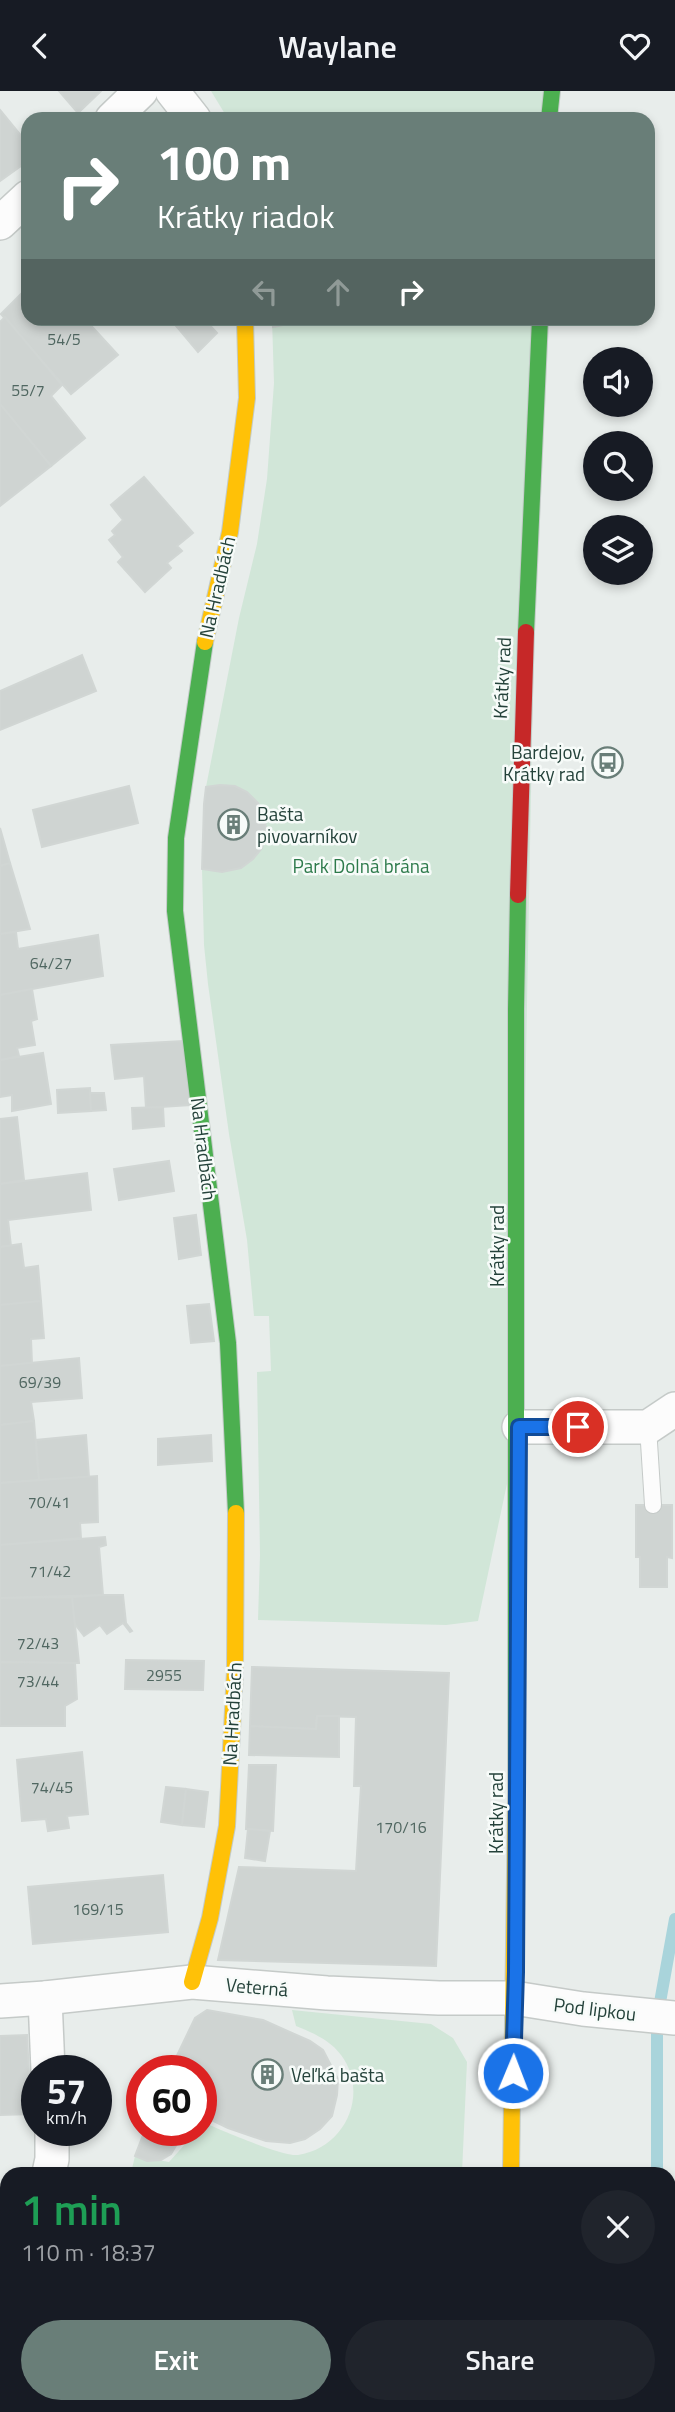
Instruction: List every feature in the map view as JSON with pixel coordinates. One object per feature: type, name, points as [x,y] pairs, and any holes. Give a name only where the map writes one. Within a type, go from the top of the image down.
[{"type":"main road","points":[[550,112],[552,91]]},
{"type":"main road","name":"Na Hradbách","points":[[192,1982],[210,1918],[227,1826],[235,1671],[236,1509],[228,1343],[174,911],[176,838],[205,640],[230,532],[247,398],[245,326]]},
{"type":"main road","name":"Krátky rad","points":[[511,2167],[519,1427],[516,1009],[521,749],[540,326]]},
{"type":"street","points":[[118,112],[141,91]]},
{"type":"street","points":[[172,91],[188,112]]},
{"type":"street","points":[[0,223],[21,204]]},
{"type":"street","points":[[519,1427],[662,1418]]},
{"type":"street","name":"Veterná","points":[[0,2001],[192,1982],[327,1993],[514,1998]]},
{"type":"street","points":[[45,1998],[47,2055]]},
{"type":"street","name":"Pod lipkou","points":[[514,1998],[675,2018]]},
{"type":"street","points":[[50,2167],[52,2146]]},
{"type":"lane","points":[[653,1505],[662,1418]]},
{"type":"green space","points":[[211,91],[552,91],[550,112],[224,112]]},
{"type":"green space","name":"Park Dolná brána","points":[[272,326],[540,326],[519,1427],[478,1621],[446,1625],[258,1620],[260,1555],[257,1372],[271,1371],[269,1316],[254,1316],[247,1240],[208,984],[202,869],[206,787],[239,618],[257,544],[267,479],[274,383]]},
{"type":"green space","points":[[292,2010],[431,2024],[453,2038],[467,2062],[462,2167],[132,2167],[135,2156],[169,2162],[183,2146],[217,2146],[217,2128],[265,2147],[298,2155],[329,2142],[340,2131],[348,2117],[353,2102],[353,2086],[341,2055],[332,2045],[296,2026]]},
{"type":"building","points":[[59,91],[101,91],[79,112]]},
{"type":"building","points":[[0,110],[21,136],[21,166],[0,181]]},
{"type":"building","points":[[21,294],[21,326],[91,326],[118,355],[71,394],[1,314]]},
{"type":"building","points":[[5,317],[62,385],[51,396],[85,438],[51,466],[0,404],[0,322]]},
{"type":"building","points":[[210,326],[217,333],[198,352],[177,327]]},
{"type":"building","points":[[0,404],[51,466],[0,506]]},
{"type":"building","points":[[144,477],[193,533],[177,546],[182,551],[167,563],[171,568],[145,592],[118,562],[123,557],[109,540],[115,535],[112,531],[123,520],[111,505]]},
{"type":"building","points":[[82,655],[96,691],[0,730],[0,691]]},
{"type":"building","points":[[129,786],[138,823],[42,847],[33,810]]},
{"type":"building","name":"Bašta pivovarníkov","points":[[235,786],[247,792],[258,803],[265,817],[266,833],[262,848],[253,859],[241,868],[222,872],[202,869],[206,787]]},
{"type":"building","points":[[0,828],[10,863],[0,866]]},
{"type":"building","points":[[10,863],[30,929],[0,934],[0,866]]},
{"type":"building","points":[[16,932],[18,949],[98,935],[103,976],[0,995],[0,934]]},
{"type":"building","points":[[32,989],[37,1019],[31,1021],[35,1045],[17,1048],[19,1056],[0,1060],[0,995]]},
{"type":"building","points":[[183,1041],[190,1105],[146,1108],[144,1076],[115,1079],[111,1045]]},
{"type":"building","points":[[43,1053],[51,1104],[12,1111],[12,1095],[0,1097],[0,1060]]},
{"type":"building","points":[[90,1088],[91,1111],[58,1113],[57,1090]]},
{"type":"building","points":[[90,1093],[104,1093],[106,1110],[91,1111]]},
{"type":"building","points":[[163,1107],[164,1126],[133,1129],[132,1108]]},
{"type":"building","points":[[17,1117],[24,1180],[0,1184],[0,1119]]},
{"type":"building","points":[[169,1161],[174,1191],[119,1200],[114,1169]]},
{"type":"building","points":[[87,1173],[91,1210],[8,1220],[11,1246],[0,1247],[0,1184]]},
{"type":"building","points":[[196,1215],[201,1255],[179,1259],[174,1218]]},
{"type":"building","points":[[21,1244],[24,1268],[38,1266],[41,1301],[0,1305],[0,1247]]},
{"type":"building","points":[[41,1301],[44,1338],[31,1339],[32,1363],[0,1366],[0,1305]]},
{"type":"building","points":[[209,1304],[214,1341],[191,1343],[187,1306]]},
{"type":"building","points":[[79,1358],[82,1398],[31,1402],[34,1421],[0,1425],[0,1366]]},
{"type":"building","points":[[34,1421],[39,1480],[0,1483],[0,1425]]},
{"type":"building","points":[[86,1435],[89,1477],[39,1480],[36,1440]]},
{"type":"building","points":[[211,1435],[212,1461],[158,1465],[158,1439]]},
{"type":"building","points":[[97,1476],[98,1522],[80,1523],[81,1538],[0,1545],[0,1483]]},
{"type":"building","points":[[636,1505],[672,1505],[672,1558],[667,1557],[667,1587],[640,1587],[640,1557],[636,1557]]},
{"type":"building","points":[[105,1537],[106,1545],[99,1547],[103,1595],[0,1598],[0,1545]]},
{"type":"building","points":[[123,1595],[126,1623],[132,1631],[123,1623],[107,1634],[100,1625],[84,1636],[74,1623],[72,1597]]},
{"type":"building","points":[[72,1597],[79,1663],[0,1662],[0,1598]]},
{"type":"building","points":[[126,1660],[204,1661],[203,1690],[125,1689]]},
{"type":"building","points":[[0,1662],[75,1663],[77,1699],[65,1706],[65,1726],[0,1726]]},
{"type":"building","points":[[252,1667],[449,1673],[436,1966],[218,1960],[239,1867],[356,1871],[361,1786],[354,1786],[356,1717],[317,1716],[316,1729],[250,1726]]},
{"type":"building","points":[[317,1716],[339,1716],[339,1757],[249,1755],[250,1726],[316,1729]]},
{"type":"building","points":[[82,1752],[88,1814],[67,1816],[69,1828],[48,1831],[46,1819],[22,1821],[17,1760]]},
{"type":"building","points":[[249,1765],[276,1765],[273,1831],[246,1829]]},
{"type":"building","points":[[166,1787],[186,1789],[182,1825],[161,1822]]},
{"type":"building","points":[[186,1789],[208,1792],[204,1827],[182,1825]]},
{"type":"building","points":[[248,1829],[270,1831],[265,1861],[245,1858]]},
{"type":"building","points":[[163,1875],[168,1932],[33,1944],[28,1887]]},
{"type":"building","name":"Veľká bašta","points":[[207,2010],[263,2020],[310,2041],[323,2050],[338,2079],[332,2116],[320,2129],[305,2139],[290,2143],[266,2141],[217,2123],[217,2055],[177,2055],[195,2018]]},
{"type":"building","points":[[27,2035],[28,2055],[21,2055],[21,2114],[0,2115],[0,2036]]},
{"type":"building","points":[[139,2146],[176,2146],[171,2154],[161,2160],[147,2161],[135,2156]]},
{"type":"waterway","points":[[657,2167],[657,2019],[675,1919]]},
{"type":"traffic: fast","points":[[550,112],[552,91]]},
{"type":"traffic: fast","points":[[526,632],[540,326]]},
{"type":"traffic: fast","points":[[205,642],[176,838],[175,911],[228,1343],[236,1513]]},
{"type":"traffic: fast","points":[[516,1797],[518,895]]},
{"type":"traffic: slow","points":[[205,642],[230,532],[247,398],[245,326]]},
{"type":"traffic: slow","points":[[192,1982],[210,1918],[227,1826],[235,1671],[236,1513]]},
{"type":"traffic: slow","points":[[511,2167],[516,1797]]},
{"type":"traffic: jam","points":[[518,895],[526,632]]},
{"type":"place","name":"Bardejov, Krátky rad","points":[[608,763]]},
{"type":"place","name":"Bašta pivovarníkov","points":[[234,825]]},
{"type":"place","name":"Veľká bašta","points":[[268,2075]]},
{"type":"route","points":[[513,2073],[519,1427],[578,1427]]}]
